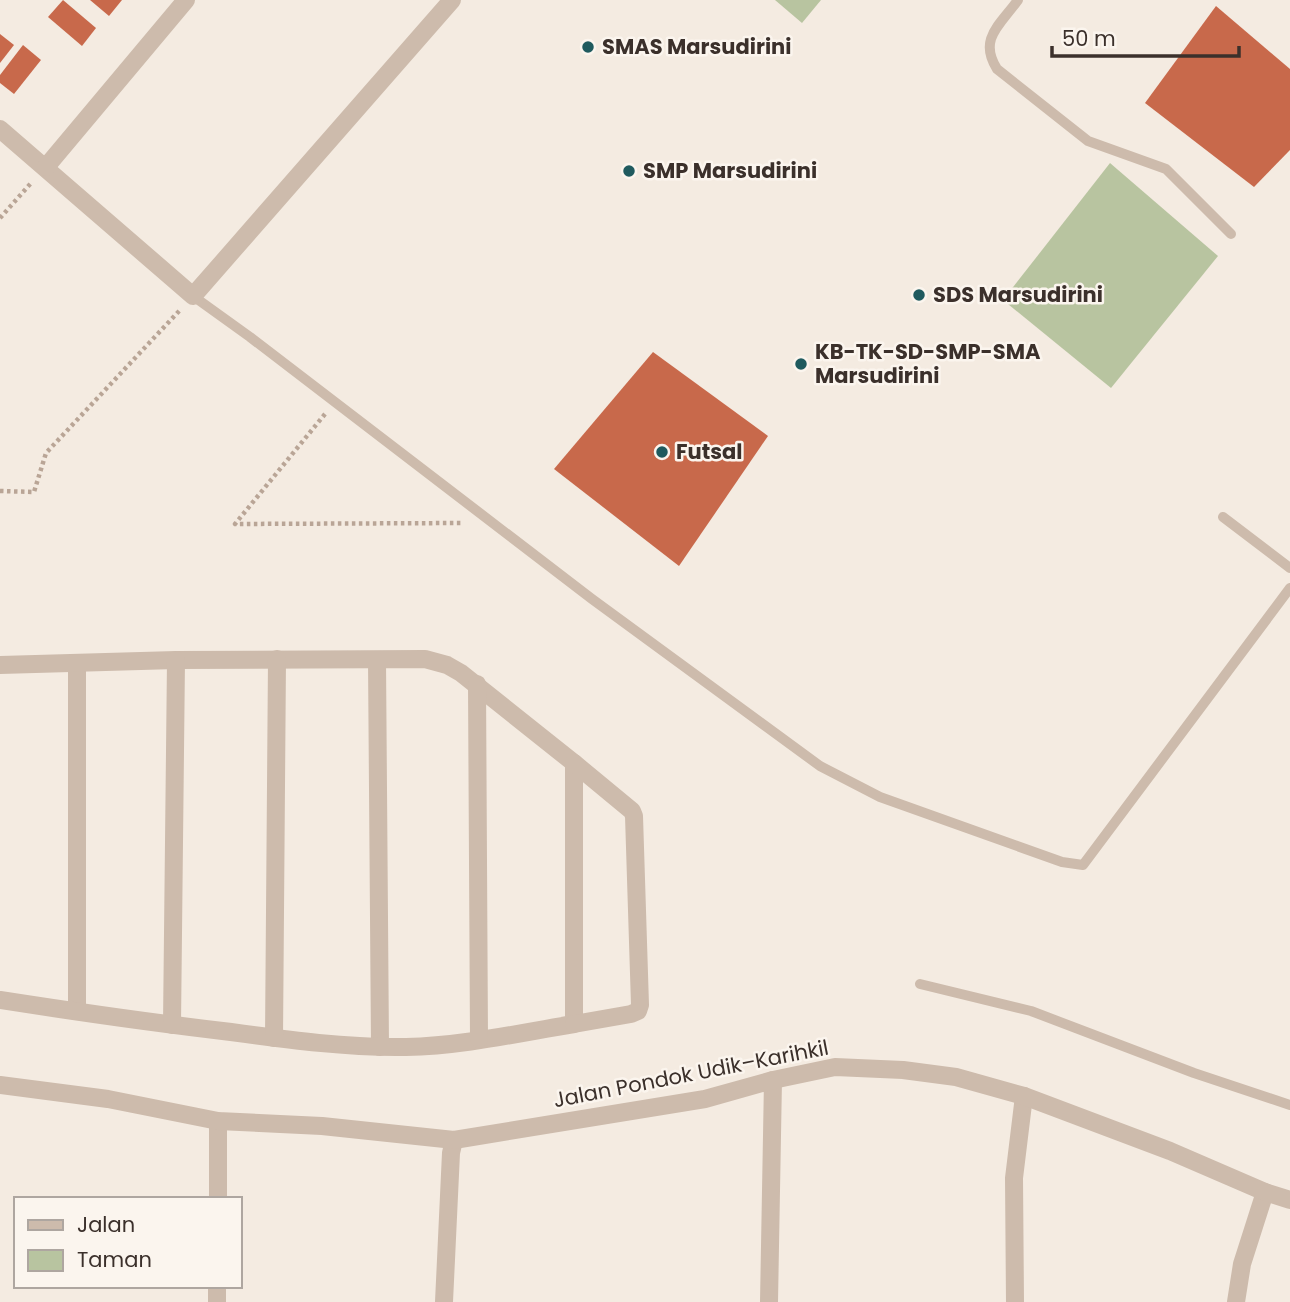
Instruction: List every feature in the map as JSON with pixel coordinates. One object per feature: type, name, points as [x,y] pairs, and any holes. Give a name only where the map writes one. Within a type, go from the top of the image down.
[{"type":"street","points":[[46,167],[186,0]]},
{"type":"street","points":[[0,129],[193,296],[452,0]]},
{"type":"street","points":[[274,1038],[277,659]]},
{"type":"street","points":[[0,665],[277,659],[425,659],[447,665],[477,684],[632,811],[640,1005],[638,1010],[631,1014],[479,1040],[380,1047],[274,1038],[0,1000]]},
{"type":"street","points":[[172,1025],[176,660]]},
{"type":"street","points":[[377,660],[380,1047]]},
{"type":"street","points":[[77,664],[77,1011]]},
{"type":"street","points":[[477,684],[479,1040]]},
{"type":"street","points":[[574,763],[574,1024]]},
{"type":"street","name":"Jalan Pondok Udik–Karihkil","points":[[0,1085],[108,1100],[218,1121],[322,1125],[454,1140],[705,1099],[773,1080],[835,1067],[870,1068],[956,1077],[1024,1096],[1171,1151],[1265,1192],[1290,1200]]},
{"type":"street","points":[[769,1302],[773,1080]]},
{"type":"street","points":[[1015,1302],[1014,1178],[1024,1096]]},
{"type":"street","points":[[218,1121],[218,1197]]},
{"type":"street","points":[[444,1302],[451,1153],[454,1140]]},
{"type":"street","points":[[1236,1302],[1242,1264],[1265,1192]]},
{"type":"lane","points":[[1018,0],[989,41],[989,56],[997,69],[1088,141],[1166,169],[1231,234]]},
{"type":"lane","points":[[193,296],[491,523],[820,766],[880,797],[1062,862],[1083,865],[1290,588]]},
{"type":"lane","points":[[1223,517],[1290,568]]},
{"type":"lane","points":[[920,984],[1031,1011],[1194,1073],[1290,1105]]},
{"type":"path","points":[[0,218],[46,167]]},
{"type":"path","points":[[0,491],[34,492],[46,453],[193,296]]},
{"type":"path","points":[[335,403],[235,524],[491,523]]},
{"type":"green space","points":[[775,0],[821,0],[802,23]]},
{"type":"green space","points":[[1110,163],[1218,256],[1111,388],[1003,300]]},
{"type":"building","points":[[63,0],[96,28],[82,46],[48,17]]},
{"type":"building","points":[[90,0],[122,0],[109,16]]},
{"type":"building","points":[[1216,6],[1290,69],[1290,150],[1254,187],[1145,103]]},
{"type":"building","points":[[0,34],[14,45],[0,63]]},
{"type":"building","points":[[23,45],[41,60],[14,94],[0,83],[0,75]]},
{"type":"building","name":"Futsal","points":[[653,352],[768,436],[679,566],[554,469]]},
{"type":"place","name":"SMAS Marsudirini","points":[[588,47]]},
{"type":"place","name":"SMP Marsudirini","points":[[629,171]]},
{"type":"place","name":"SDS Marsudirini","points":[[919,295]]},
{"type":"place","name":"KB-TK-SD-SMP-SMA Marsudirini","points":[[801,364]]},
{"type":"place","name":"Futsal","points":[[662,452]]}]
